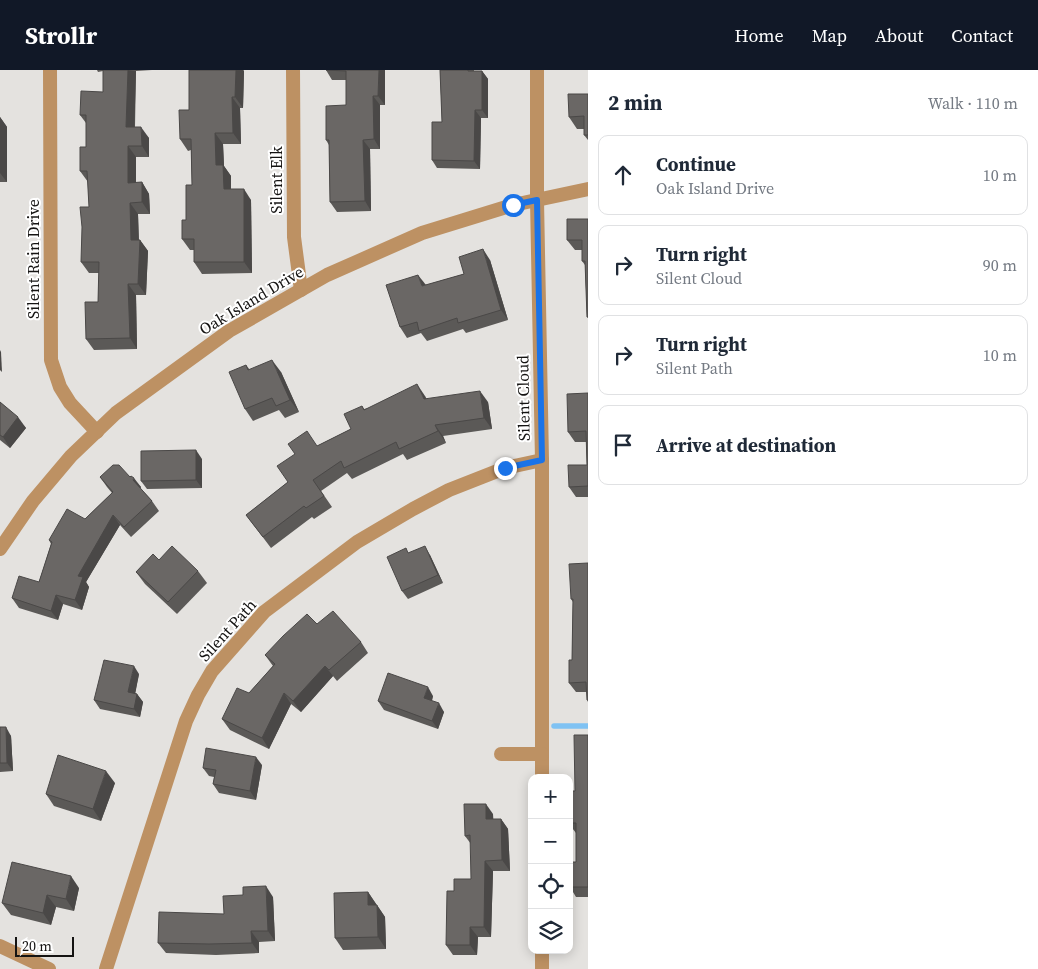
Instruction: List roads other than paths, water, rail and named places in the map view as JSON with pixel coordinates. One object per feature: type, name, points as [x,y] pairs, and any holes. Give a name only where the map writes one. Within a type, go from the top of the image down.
[{"type":"street","name":"Silent Rain Drive","points":[[50,70],[51,360],[60,387],[70,403],[97,432]]},
{"type":"street","name":"Silent Elk","points":[[293,70],[294,238],[301,290]]},
{"type":"street","name":"Silent Cloud","points":[[538,70],[537,200],[542,460],[542,774]]},
{"type":"street","name":"Oak Island Drive","points":[[0,549],[33,501],[71,456],[116,414],[229,331],[327,275],[422,232],[513,205],[588,189]]},
{"type":"street","name":"Silent Path","points":[[106,969],[186,721],[212,670],[264,612],[357,542],[413,508],[449,490],[505,468],[542,460]]},
{"type":"street","points":[[501,754],[542,754]]},
{"type":"street","points":[[0,946],[49,969]]},
{"type":"street","points":[[542,954],[542,969]]},
{"type":"waterway","points":[[554,726],[588,726]]}]
